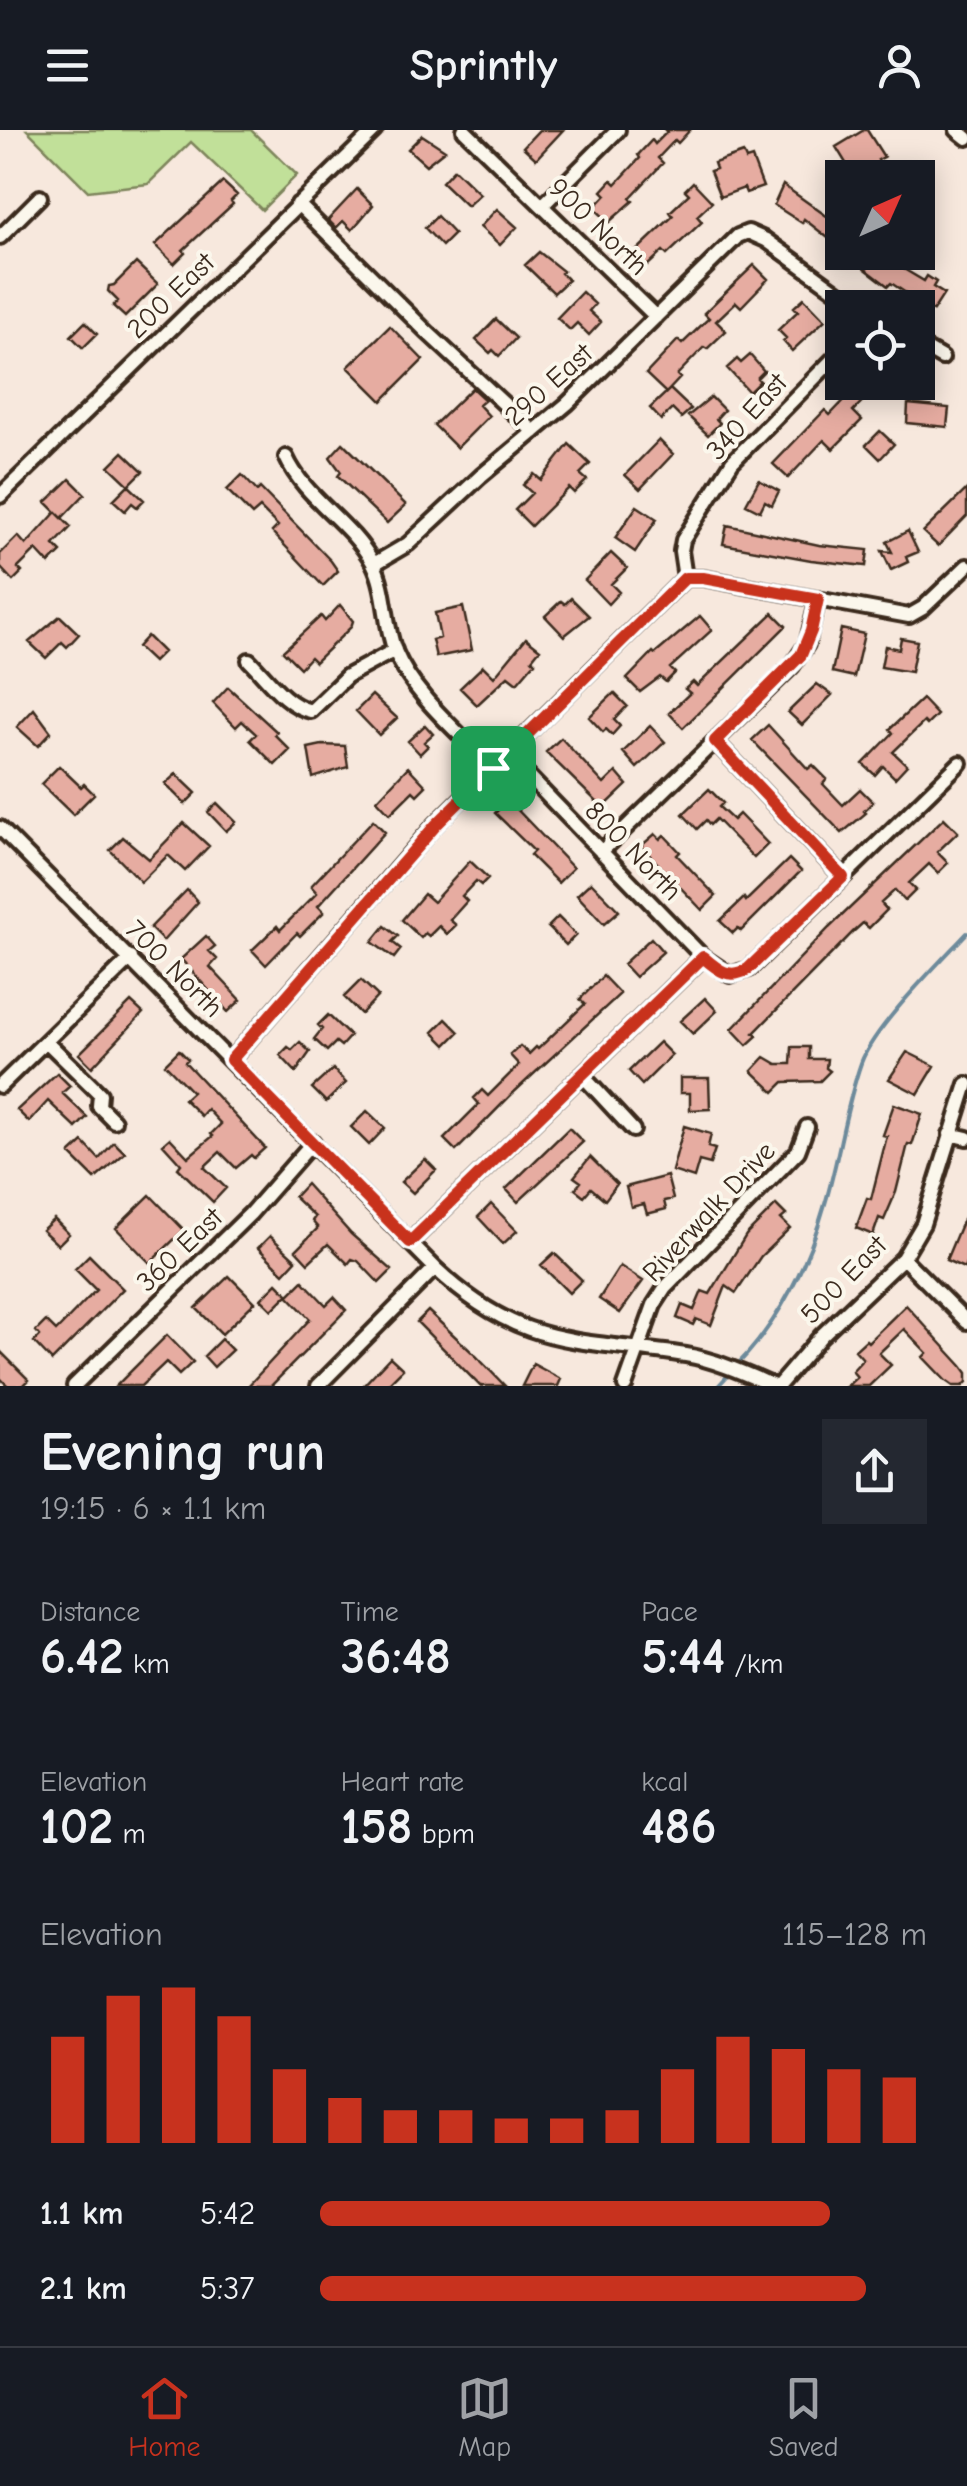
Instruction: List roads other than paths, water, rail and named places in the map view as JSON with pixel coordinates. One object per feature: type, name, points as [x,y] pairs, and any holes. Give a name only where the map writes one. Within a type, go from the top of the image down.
[{"type":"street","name":"200 East","points":[[4,486],[375,130]]},
{"type":"street","name":"900 North","points":[[464,130],[656,317]]},
{"type":"street","points":[[542,206],[618,130]]},
{"type":"street","points":[[957,130],[967,138]]},
{"type":"street","points":[[0,237],[40,197]]},
{"type":"street","points":[[298,204],[534,432]]},
{"type":"street","name":"290 East","points":[[374,564],[408,544],[480,476],[588,386],[731,242],[748,232],[766,240],[835,290]]},
{"type":"street","points":[[935,354],[942,358]]},
{"type":"street","name":"340 East","points":[[685,578],[680,551],[683,540],[727,470],[825,368]]},
{"type":"street","points":[[286,457],[294,475],[358,540],[374,564],[395,650],[419,690],[493,768]]},
{"type":"street","points":[[231,1060],[436,825],[685,578],[703,578],[908,616],[923,608],[967,566]]},
{"type":"street","points":[[601,852],[801,655],[818,599]]},
{"type":"street","points":[[249,660],[288,700],[311,711],[347,676],[395,650]]},
{"type":"street","points":[[715,741],[843,877],[960,763]]},
{"type":"street","name":"800 North","points":[[507,754],[720,972],[730,974],[748,969],[843,877]]},
{"type":"street","name":"700 North","points":[[0,828],[436,1268],[482,1306],[521,1327],[588,1345],[696,1358],[776,1386]]},
{"type":"street","points":[[410,1242],[703,957]]},
{"type":"street","points":[[0,1086],[131,958]]},
{"type":"street","points":[[46,1041],[100,1094],[99,1106],[114,1121]]},
{"type":"street","points":[[582,1075],[634,1130]]},
{"type":"street","name":"500 East","points":[[776,1386],[821,1336],[903,1258],[923,1224],[967,1084]]},
{"type":"street","name":"Riverwalk Drive","points":[[626,1386],[654,1305],[665,1288],[798,1151],[806,1127]]},
{"type":"street","points":[[950,1134],[967,1138]]},
{"type":"street","name":"360 East","points":[[74,1386],[256,1208],[313,1142]]},
{"type":"street","points":[[903,1258],[967,1322]]},
{"type":"street","points":[[318,1386],[436,1268]]},
{"type":"waterway","points":[[738,1364],[779,1310],[810,1247],[830,1187],[855,1080],[868,1048],[908,996],[967,933]]},
{"type":"waterway","points":[[718,1386],[732,1371]]}]
